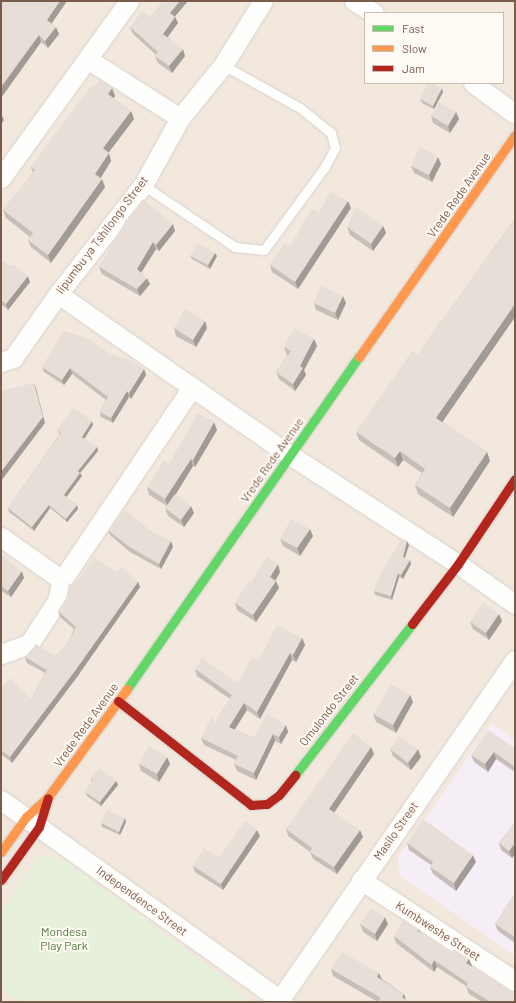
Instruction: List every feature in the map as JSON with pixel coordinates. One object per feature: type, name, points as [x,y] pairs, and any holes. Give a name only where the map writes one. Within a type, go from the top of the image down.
[{"type":"street","points":[[1,178],[89,60],[129,1]]},
{"type":"street","name":"Iipumbu ya Tshilongo Street","points":[[1,362],[13,358],[58,294],[143,185],[180,118],[223,64],[263,1]]},
{"type":"street","points":[[354,1],[372,12]]},
{"type":"street","points":[[89,60],[180,118]]},
{"type":"street","points":[[474,84],[515,114]]},
{"type":"street","name":"Vrede Rede Avenue","points":[[1,880],[32,822],[48,797],[118,701],[515,135]]},
{"type":"street","points":[[58,294],[290,455],[458,564],[515,604]]},
{"type":"street","points":[[1,654],[29,644],[57,601],[62,580],[192,387]]},
{"type":"street","name":"Omulondo Street","points":[[118,701],[252,804],[267,804],[279,795],[458,564],[515,479]]},
{"type":"street","points":[[1,537],[62,580]]},
{"type":"street","name":"Masilo Street","points":[[280,1001],[361,880],[515,660]]},
{"type":"street","name":"Vrede Rede Avenue","points":[[1,852],[32,822],[48,797]]},
{"type":"street","name":"Independence Street","points":[[1,800],[280,1001]]},
{"type":"street","name":"Kumbweshe Street","points":[[361,880],[515,981]]},
{"type":"lane","points":[[143,185],[235,247],[264,250],[324,168],[334,148],[331,133],[300,108],[223,64]]},
{"type":"shaded area","points":[[1,1],[515,1],[515,1002],[1,1002]]},
{"type":"shaded area","points":[[492,723],[515,740],[515,956],[399,875],[398,857]]},
{"type":"green space","name":"Mondesa Play Park","points":[[41,855],[67,862],[233,985],[249,1002],[20,1002],[1,988],[1,913]]},
{"type":"building","points":[[1,1],[60,1],[47,20],[56,27],[45,41],[39,35],[1,87]]},
{"type":"building","points":[[164,1],[180,1],[170,13],[175,17],[163,34],[183,49],[169,66],[155,56],[158,52],[130,27],[142,11],[150,17]]},
{"type":"building","points":[[101,80],[112,88],[108,94],[131,111],[103,148],[109,153],[95,174],[102,179],[48,255],[28,240],[33,233],[3,210],[35,170],[31,167],[59,128],[88,90]]},
{"type":"building","points":[[428,84],[433,84],[442,88],[433,106],[420,99]]},
{"type":"building","points":[[439,102],[456,112],[448,126],[431,116]]},
{"type":"building","points":[[420,147],[438,157],[429,175],[411,166]]},
{"type":"building","points":[[330,192],[348,201],[295,282],[270,265],[284,243],[290,246],[312,209],[319,213]]},
{"type":"building","points":[[143,199],[173,224],[156,245],[153,242],[137,269],[147,278],[137,289],[99,267],[126,220]]},
{"type":"building","points":[[356,207],[383,226],[371,244],[347,227]]},
{"type":"building","points":[[515,218],[515,304],[436,418],[487,452],[450,508],[415,485],[425,469],[400,451],[395,458],[356,432],[412,351],[418,355],[440,320],[442,321]]},
{"type":"building","points":[[197,243],[215,253],[208,265],[190,256]]},
{"type":"building","points":[[1,260],[10,267],[12,264],[28,276],[6,304],[1,300]]},
{"type":"building","points":[[321,286],[343,296],[335,313],[314,303]]},
{"type":"building","points":[[185,309],[205,321],[193,340],[174,328]]},
{"type":"building","points":[[294,328],[314,339],[300,366],[303,368],[293,384],[276,372],[291,351],[284,347]]},
{"type":"building","points":[[63,331],[88,338],[112,356],[114,354],[125,360],[126,358],[144,369],[129,393],[127,391],[111,418],[100,412],[108,397],[70,368],[62,380],[42,367]]},
{"type":"building","points":[[34,383],[43,417],[1,472],[1,391]]},
{"type":"building","points":[[73,408],[92,421],[82,437],[97,447],[78,471],[80,473],[64,495],[77,505],[66,519],[49,505],[32,527],[8,508],[61,433],[57,430]]},
{"type":"building","points":[[198,413],[214,422],[193,460],[191,459],[165,499],[147,487],[164,460],[169,464]]},
{"type":"building","points":[[175,494],[191,506],[181,520],[165,508]]},
{"type":"building","points":[[125,510],[151,531],[171,541],[159,564],[128,546],[108,530]]},
{"type":"building","points":[[291,519],[310,529],[297,548],[280,539]]},
{"type":"building","points":[[402,538],[407,541],[403,557],[410,560],[401,575],[398,573],[391,596],[374,591],[378,578]]},
{"type":"building","points":[[1,555],[22,571],[8,591],[1,586]]},
{"type":"building","points":[[94,557],[117,573],[121,567],[138,582],[75,671],[10,757],[1,750],[1,688],[11,678],[31,699],[47,670],[25,657],[36,644],[56,656],[69,641],[76,627],[58,611],[66,599],[69,583],[74,585]]},
{"type":"building","points":[[266,557],[278,564],[270,577],[276,581],[253,615],[235,603],[249,581],[251,583]]},
{"type":"building","points":[[483,603],[499,614],[486,633],[470,622]]},
{"type":"building","points":[[277,625],[302,638],[293,655],[290,653],[257,712],[244,703],[229,727],[253,738],[267,714],[286,725],[279,737],[273,734],[254,773],[234,764],[238,756],[201,738],[211,718],[216,721],[232,695],[195,669],[202,658],[238,683],[252,657],[258,661]]},
{"type":"building","points":[[391,685],[410,695],[393,725],[373,714]]},
{"type":"building","points":[[488,730],[515,748],[515,767],[494,752],[485,764],[471,755]]},
{"type":"building","points":[[353,733],[371,747],[329,809],[360,830],[334,867],[310,852],[312,848],[286,829]]},
{"type":"building","points":[[399,736],[418,749],[408,763],[390,749]]},
{"type":"building","points":[[149,746],[167,757],[157,774],[139,764]]},
{"type":"building","points":[[100,768],[116,781],[100,802],[85,792],[93,780],[91,778]]},
{"type":"building","points":[[107,810],[125,818],[119,832],[101,823]]},
{"type":"building","points":[[423,819],[473,855],[454,883],[430,867],[433,862],[407,843]]},
{"type":"building","points":[[245,821],[257,830],[221,884],[193,866],[204,848],[219,858]]},
{"type":"building","points":[[515,822],[515,843],[509,851],[499,843]]},
{"type":"building","points":[[515,893],[514,920],[515,937],[495,924]]},
{"type":"building","points":[[371,908],[385,917],[375,934],[360,924]]},
{"type":"building","points":[[404,919],[419,929],[417,931],[451,954],[454,949],[469,959],[466,963],[515,993],[515,1002],[491,1002],[466,987],[468,983],[434,960],[432,965],[394,936]]},
{"type":"building","points":[[342,952],[379,973],[377,977],[404,994],[402,997],[409,1002],[380,1002],[378,1001],[381,998],[331,969]]},
{"type":"traffic: fast","points":[[127,689],[359,357]]},
{"type":"traffic: fast","points":[[295,775],[412,624]]},
{"type":"traffic: slow","points":[[359,357],[515,135]]},
{"type":"traffic: slow","points":[[1,852],[26,817],[48,797],[127,689]]},
{"type":"traffic: jam","points":[[412,624],[458,564],[515,479]]},
{"type":"traffic: jam","points":[[118,701],[251,805],[267,804],[279,795],[295,775]]},
{"type":"traffic: jam","points":[[1,880],[39,827],[48,798]]}]
